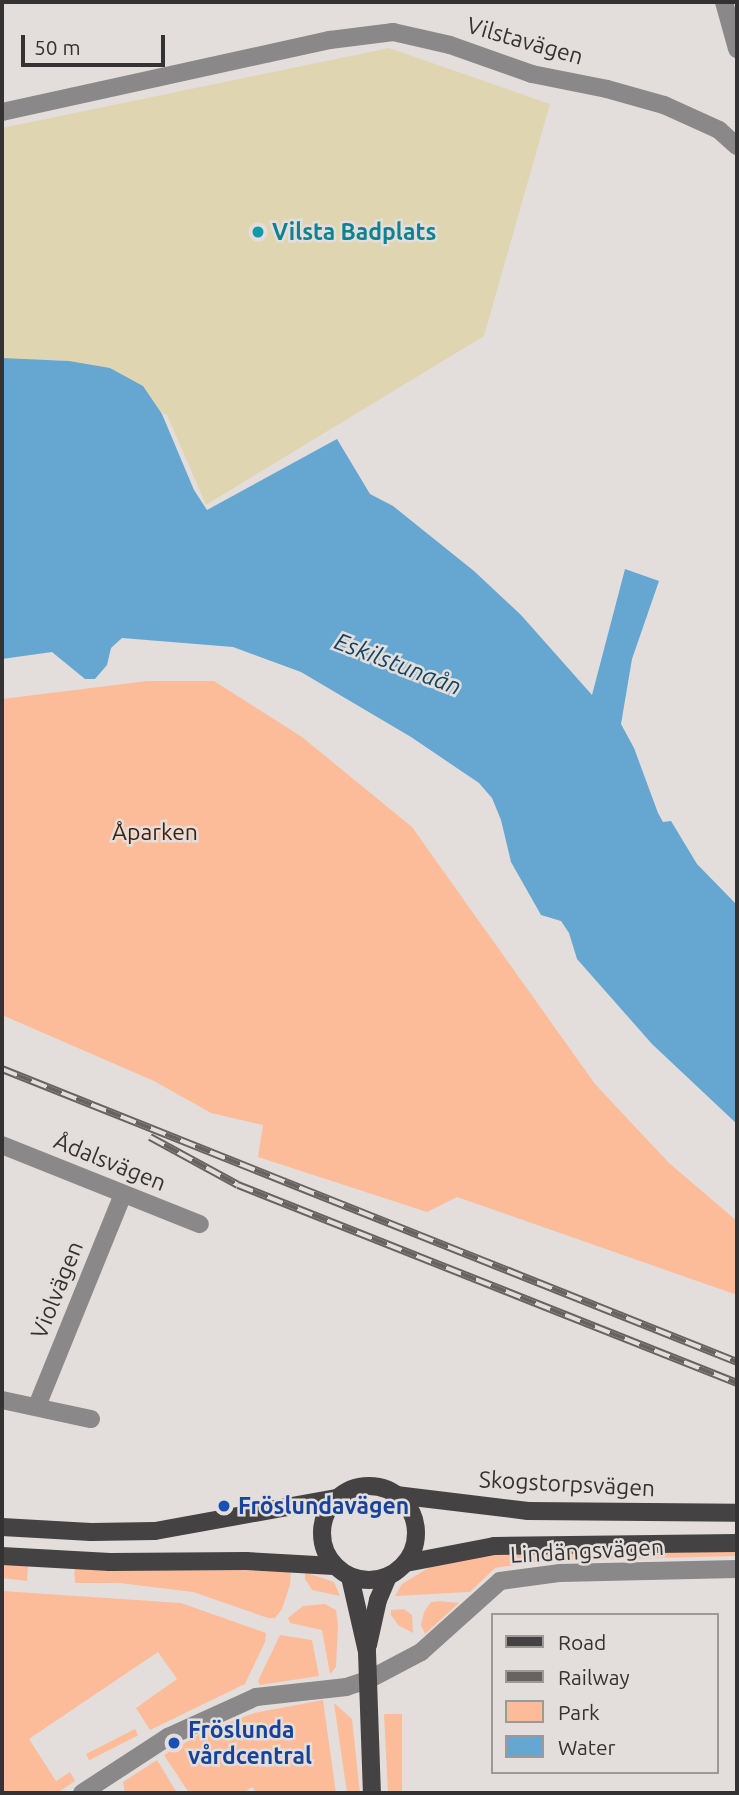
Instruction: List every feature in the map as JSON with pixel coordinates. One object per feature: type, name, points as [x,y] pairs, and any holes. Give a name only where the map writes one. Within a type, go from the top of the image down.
[{"type":"main road","points":[[2,1527],[91,1532],[155,1531],[337,1498],[352,1489],[371,1486],[396,1495],[409,1509],[415,1525],[415,1545],[406,1563]]},
{"type":"main road","name":"Skogstorpsvägen","points":[[396,1495],[528,1511],[737,1513]]},
{"type":"main road","points":[[337,1498],[325,1515],[321,1535],[326,1553],[334,1566],[351,1577],[373,1581],[388,1576],[406,1563],[494,1546],[737,1543]]},
{"type":"main road","points":[[2,1556],[110,1562],[246,1561],[334,1566]]},
{"type":"main road","points":[[367,1652],[378,1600],[388,1576]]},
{"type":"main road","points":[[351,1577],[367,1652],[372,1793]]},
{"type":"street","points":[[724,2],[737,49]]},
{"type":"street","name":"Vilstavägen","points":[[2,112],[330,40],[393,32],[450,45],[532,74],[607,89],[663,105],[719,130],[737,146]]},
{"type":"street","name":"Ådalsvägen","points":[[2,1145],[200,1224]]},
{"type":"street","name":"Violvägen","points":[[37,1406],[122,1194]]},
{"type":"street","points":[[2,1400],[91,1419]]},
{"type":"street","name":"Lindängsvägen","points":[[82,1793],[168,1737],[256,1698],[346,1687],[368,1680],[421,1652],[500,1581],[560,1573],[737,1569]]},
{"type":"green space","name":"Åparken","points":[[147,681],[214,681],[302,737],[412,827],[595,1084],[669,1163],[737,1221],[737,1295],[457,1197],[427,1212],[258,1157],[263,1125],[211,1113],[154,1081],[2,1015],[2,699]]},
{"type":"green space","points":[[737,1551],[737,1556],[544,1561],[495,1568],[470,1592],[395,1596],[402,1584],[433,1565],[493,1553]]},
{"type":"green space","points":[[2,1565],[28,1565],[27,1581],[2,1578]]},
{"type":"green space","points":[[74,1565],[291,1569],[290,1585],[282,1609],[275,1618],[268,1618],[193,1592],[119,1583],[75,1583]]},
{"type":"green space","points":[[305,1572],[334,1582],[340,1596],[312,1590],[305,1579]]},
{"type":"green space","points":[[2,1591],[181,1603],[266,1633],[265,1642],[245,1684],[150,1730],[136,1708],[177,1679],[158,1652],[29,1739],[56,1781],[70,1772],[75,1781],[57,1793],[2,1793]]},
{"type":"green space","points":[[431,1602],[459,1603],[425,1634],[421,1625],[424,1612]]},
{"type":"green space","points":[[325,1604],[336,1610],[338,1625],[336,1667],[330,1674],[322,1630],[290,1623],[288,1618],[303,1606]]},
{"type":"green space","points":[[404,1609],[412,1615],[413,1633],[398,1625],[391,1615],[391,1610]]},
{"type":"green space","points":[[280,1635],[312,1640],[319,1676],[260,1685],[258,1681]]},
{"type":"green space","points":[[323,1700],[336,1793],[257,1793],[252,1787],[243,1793],[189,1793],[164,1755],[205,1731],[254,1713]]},
{"type":"green space","points":[[334,1703],[352,1719],[360,1793],[347,1793]]},
{"type":"green space","points":[[384,1714],[402,1714],[402,1793],[388,1793]]},
{"type":"green space","points":[[135,1729],[138,1735],[89,1760],[86,1754]]},
{"type":"green space","points":[[157,1760],[177,1793],[125,1793],[123,1782]]},
{"type":"sand","name":"Vilsta Badplats","points":[[389,48],[550,104],[484,336],[206,505],[167,415],[60,360],[2,362],[2,128]]},
{"type":"water","name":"Eskilstunaån","points":[[2,358],[69,361],[110,368],[143,386],[162,414],[194,490],[207,510],[337,439],[370,494],[393,506],[474,571],[521,615],[592,695],[625,569],[659,581],[632,659],[621,724],[634,748],[663,822],[671,821],[697,864],[737,905],[737,1124],[652,1044],[577,959],[569,933],[561,921],[541,915],[511,862],[501,820],[492,798],[479,783],[411,737],[301,672],[233,647],[122,638],[111,648],[107,665],[95,679],[85,679],[52,652],[2,659]]},
{"type":"railway","points":[[2,1069],[737,1362]]},
{"type":"railway","points":[[150,1137],[238,1185],[737,1383]]},
{"type":"place","name":"Vilsta Badplats","points":[[258,232]]},
{"type":"place","name":"Fröslundavägen","points":[[224,1506]]},
{"type":"place","name":"Fröslunda vårdcentral","points":[[174,1743]]}]
